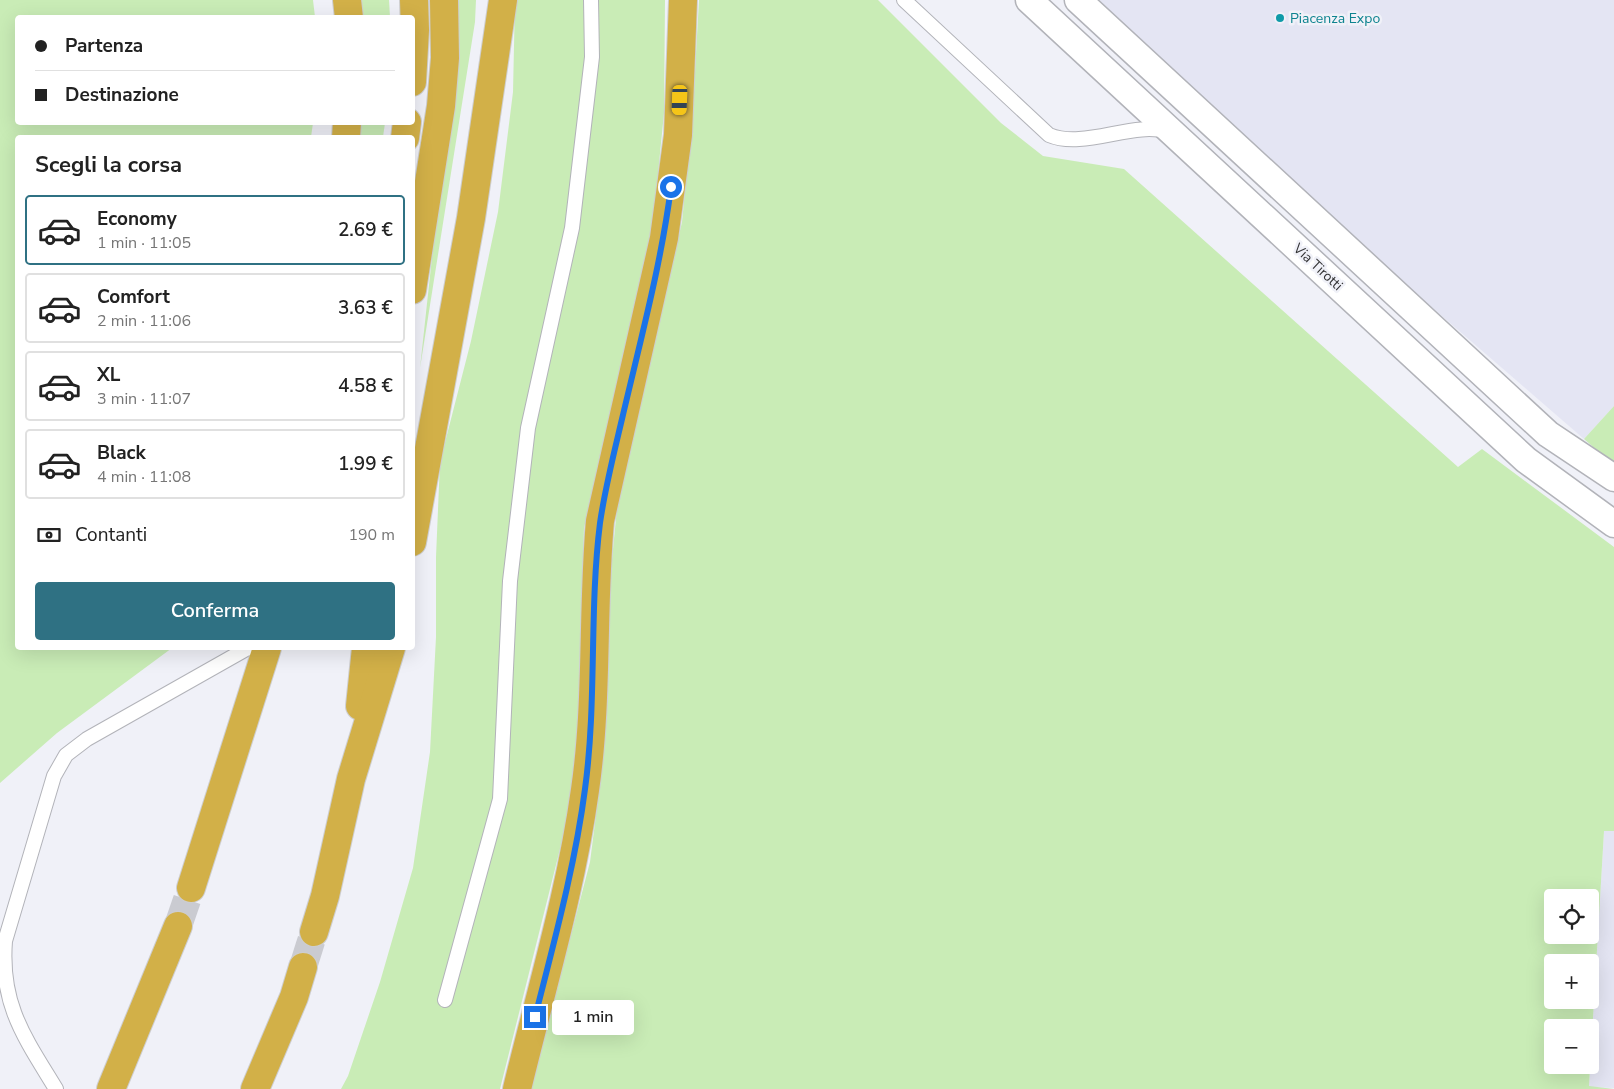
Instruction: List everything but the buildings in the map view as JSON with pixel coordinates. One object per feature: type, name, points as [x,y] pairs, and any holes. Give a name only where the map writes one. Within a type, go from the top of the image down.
[{"type":"highway","points":[[347,0],[348,15]]},
{"type":"highway","points":[[414,0],[414,15]]},
{"type":"highway","points":[[415,271],[441,106],[445,58],[444,0]]},
{"type":"highway","points":[[415,526],[471,218],[503,0]]},
{"type":"highway","points":[[517,1089],[575,854],[586,789],[592,715],[596,561],[600,521],[664,238],[678,135],[684,0]]},
{"type":"highway","points":[[191,888],[266,650]]},
{"type":"highway","points":[[351,779],[366,650]]},
{"type":"highway","points":[[314,932],[325,896],[351,779],[390,650]]},
{"type":"highway","points":[[111,1089],[178,926]]},
{"type":"highway","points":[[255,1089],[294,997],[302,967]]},
{"type":"street","name":"Via Tirotti","points":[[1029,0],[1526,460],[1614,524]]},
{"type":"street","points":[[1078,0],[1548,434],[1614,478]]},
{"type":"lane","points":[[445,1000],[500,799],[510,581],[528,428],[572,228],[592,57],[590,0]]},
{"type":"lane","points":[[904,0],[1050,135],[1056,138],[1072,139],[1152,130],[1166,131],[1178,139]]},
{"type":"lane","points":[[56,1089],[14,1021],[6,996],[1,965],[5,941],[54,776],[66,755],[87,739],[244,650]]},
{"type":"shaded area","name":"Piacenza Expo","points":[[1099,0],[1614,0],[1614,406],[1584,439],[1286,181]]},
{"type":"shaded area","points":[[1604,831],[1614,831],[1614,1088],[1589,1087],[1590,1074],[1599,1074],[1599,1019],[1593,1019],[1594,1009],[1599,1009],[1599,954],[1597,954],[1597,944],[1599,944]]},
{"type":"green space","points":[[0,0],[313,0],[315,15],[15,15],[15,125],[313,125],[311,135],[15,135],[15,650],[169,650],[57,733],[0,783]]},
{"type":"green space","points":[[359,0],[389,0],[390,15],[360,15]]},
{"type":"green space","points":[[457,0],[476,0],[475,22],[420,368],[458,18]]},
{"type":"green space","points":[[515,0],[665,0],[664,113],[654,214],[640,297],[584,528],[578,720],[569,813],[500,1089],[341,1089],[348,1076],[380,982],[413,868],[430,752],[436,637],[436,557],[440,462],[471,341],[498,212],[513,92]]},
{"type":"green space","points":[[699,0],[878,0],[1001,123],[1043,156],[1124,169],[1458,467],[1482,449],[1614,547],[1614,831],[1604,831],[1599,916],[1599,889],[1544,889],[1544,944],[1597,944],[1597,954],[1544,954],[1544,1009],[1594,1009],[1593,1019],[1544,1019],[1544,1074],[1590,1074],[1589,1086],[1614,1089],[531,1089],[590,862],[601,776],[608,677],[610,580],[618,498],[682,222],[693,108]]},
{"type":"green space","points":[[359,125],[385,125],[383,135],[357,135]]},
{"type":"green space","points":[[1614,406],[1614,465],[1584,439]]},
{"type":"tunnel","points":[[178,926],[191,888]]},
{"type":"tunnel","points":[[303,967],[314,932]]},
{"type":"place","name":"Piacenza Expo","points":[[1280,18]]},
{"type":"route","points":[[535,1017],[575,854],[586,789],[592,715],[596,561],[600,521],[664,238],[671,187]]}]
